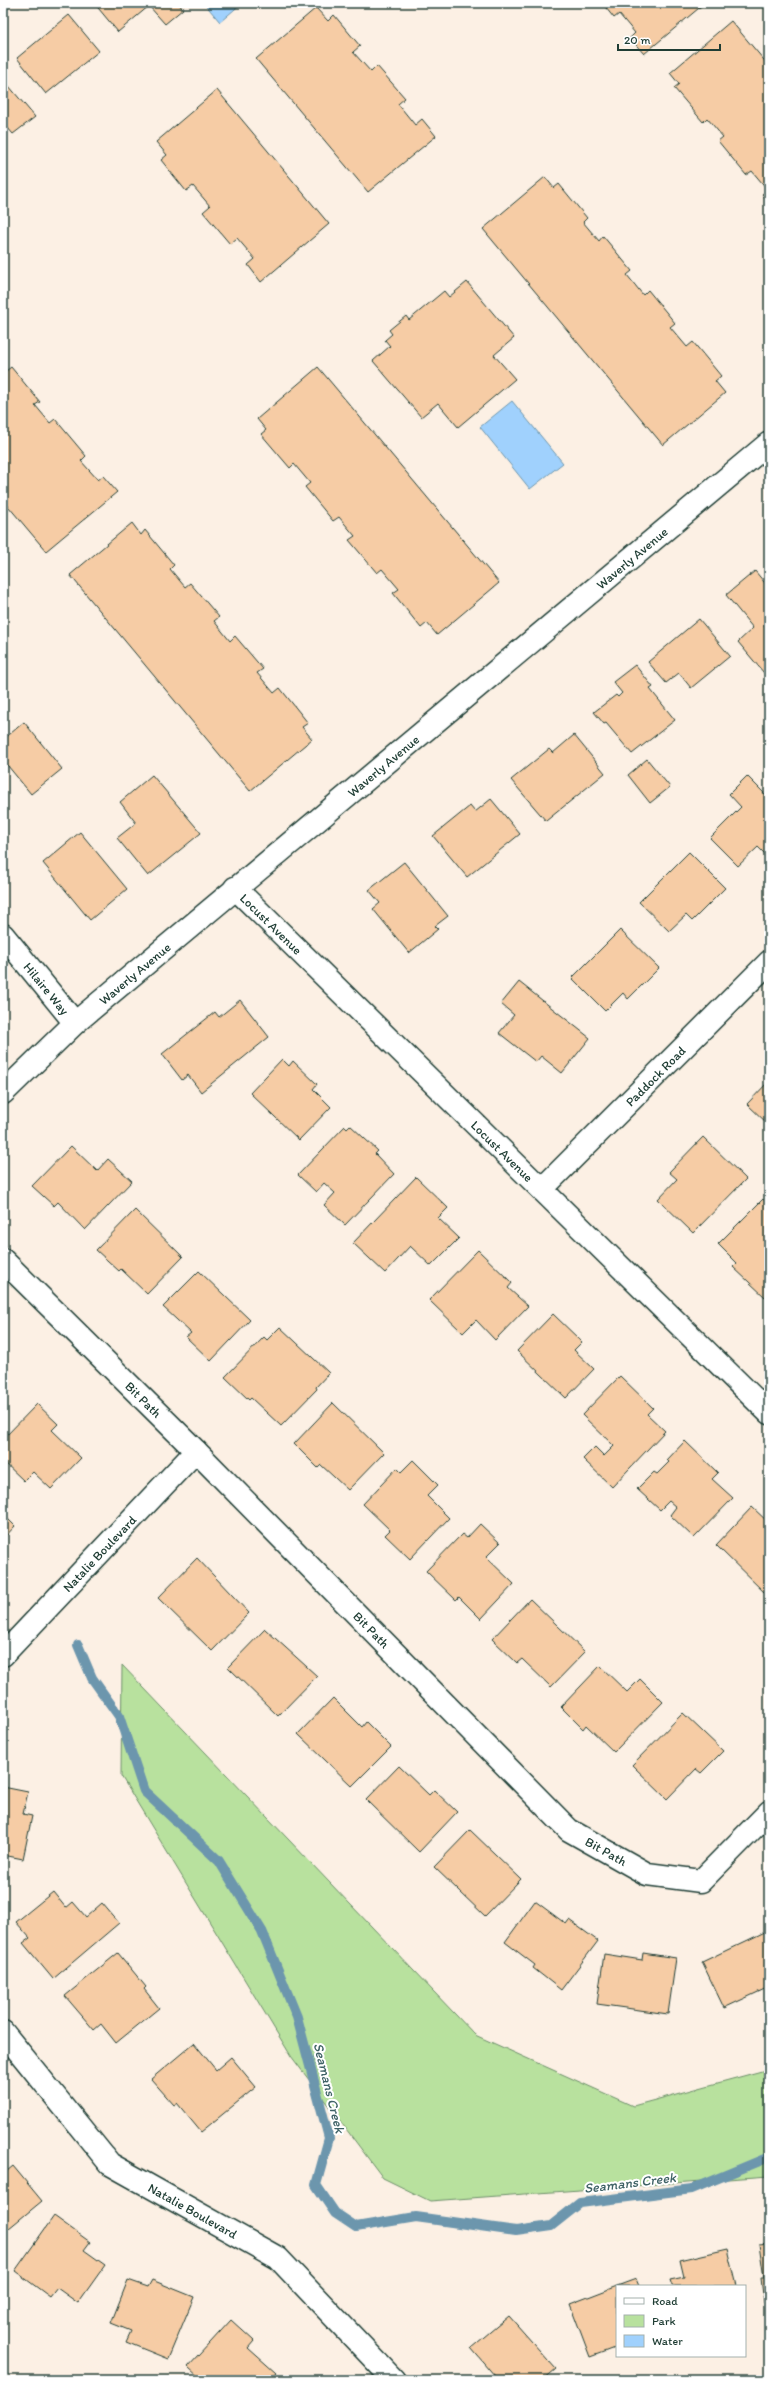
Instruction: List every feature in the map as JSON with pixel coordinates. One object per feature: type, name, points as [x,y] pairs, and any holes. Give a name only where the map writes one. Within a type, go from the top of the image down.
[{"type":"street","name":"Waverly Avenue","points":[[3,1093],[75,1023],[769,444]]},
{"type":"street","name":"Locust Avenue","points":[[235,888],[769,1413]]},
{"type":"street","name":"Hilaire Way","points":[[3,935],[75,1023]]},
{"type":"street","name":"Paddock Road","points":[[542,1189],[769,962]]},
{"type":"street","name":"Bit Path","points":[[3,1260],[196,1451],[569,1830],[647,1874],[701,1881],[769,1812]]},
{"type":"street","name":"Natalie Boulevard","points":[[3,1655],[196,1451]]},
{"type":"street","name":"Natalie Boulevard","points":[[3,2032],[110,2164],[278,2258],[394,2380]]},
{"type":"green space","points":[[122,1665],[475,2035],[633,2106],[769,2069],[769,2176],[430,2201],[383,2178],[291,2056],[121,1776]]},
{"type":"water","points":[[204,3],[242,3],[220,22]]},
{"type":"water","points":[[512,401],[563,463],[530,489],[480,427]]},
{"type":"building","points":[[94,3],[178,3],[183,9],[165,24],[149,6],[118,32]]},
{"type":"building","points":[[602,3],[705,3],[644,54],[630,38],[635,33],[619,14],[614,18]]},
{"type":"building","points":[[316,8],[328,21],[334,15],[360,46],[353,52],[371,72],[377,66],[405,98],[398,104],[415,125],[422,119],[436,136],[368,192],[256,59]]},
{"type":"building","points":[[69,15],[99,51],[46,94],[17,58]]},
{"type":"building","points":[[731,21],[769,66],[769,202],[762,194],[768,190],[752,171],[746,175],[718,141],[723,137],[707,118],[703,122],[674,88],[679,84],[670,73]]},
{"type":"building","points":[[3,79],[35,117],[13,134],[7,127],[3,130]]},
{"type":"building","points":[[217,90],[329,224],[261,282],[248,265],[255,259],[237,238],[230,244],[203,212],[210,206],[193,186],[186,191],[161,160],[167,155],[156,142]]},
{"type":"building","points":[[545,177],[554,188],[559,184],[587,218],[583,222],[599,241],[603,236],[632,271],[627,275],[643,295],[648,290],[675,323],[670,327],[687,347],[693,342],[721,376],[715,381],[725,393],[663,445],[483,229]]},
{"type":"building","points":[[467,282],[514,338],[494,355],[515,379],[458,427],[438,403],[421,417],[373,361],[390,346],[385,340],[392,334],[389,330],[406,316],[409,320],[444,291],[449,297]]},
{"type":"building","points":[[3,367],[6,371],[11,367],[40,402],[35,405],[50,423],[55,419],[86,456],[81,461],[98,480],[103,476],[117,492],[46,551],[3,500]]},
{"type":"building","points":[[318,367],[499,583],[437,635],[427,623],[421,628],[393,593],[399,589],[382,569],[377,573],[349,540],[355,536],[339,517],[333,521],[305,487],[310,483],[294,464],[290,468],[261,434],[266,430],[257,419]]},
{"type":"building","points":[[132,523],[141,535],[145,530],[174,565],[170,569],[185,587],[190,583],[219,617],[214,621],[230,641],[235,636],[263,669],[257,673],[274,693],[280,688],[308,723],[302,727],[312,739],[250,791],[70,575]]},
{"type":"building","points":[[755,571],[769,588],[769,622],[764,626],[769,632],[769,679],[738,642],[753,628],[726,595]]},
{"type":"building","points":[[699,619],[730,656],[691,688],[679,673],[666,683],[648,662]]},
{"type":"building","points":[[635,665],[653,687],[650,689],[675,720],[632,754],[606,723],[604,724],[594,712],[616,695],[618,697],[622,693],[613,682]]},
{"type":"building","points":[[24,722],[62,769],[31,794],[3,760],[3,740]]},
{"type":"building","points":[[574,735],[605,773],[546,821],[511,780],[549,749],[553,753]]},
{"type":"building","points":[[647,759],[670,787],[650,803],[628,775]]},
{"type":"building","points":[[152,775],[201,833],[148,876],[117,838],[136,823],[120,802]]},
{"type":"building","points":[[747,776],[769,798],[769,851],[766,855],[758,847],[738,866],[710,838],[741,807],[729,794]]},
{"type":"building","points":[[491,799],[520,834],[467,877],[433,836],[470,806],[475,812]]},
{"type":"building","points":[[80,832],[127,889],[90,920],[43,863]]},
{"type":"building","points":[[689,852],[725,888],[692,921],[686,915],[669,931],[639,902]]},
{"type":"building","points":[[404,862],[448,916],[435,926],[438,929],[409,953],[373,909],[380,903],[369,890]]},
{"type":"building","points":[[620,930],[659,968],[628,999],[623,993],[605,1011],[572,978]]},
{"type":"building","points":[[519,982],[590,1038],[562,1073],[541,1056],[536,1062],[499,1033],[514,1015],[501,1004]]},
{"type":"building","points":[[240,1000],[269,1037],[201,1092],[188,1075],[182,1080],[162,1054],[215,1012],[219,1017]]},
{"type":"building","points":[[282,1059],[289,1066],[293,1061],[317,1084],[313,1089],[331,1107],[299,1140],[250,1093]]},
{"type":"building","points":[[769,1081],[769,1125],[747,1104]]},
{"type":"building","points":[[350,1125],[378,1151],[375,1154],[394,1174],[345,1225],[324,1205],[335,1193],[324,1183],[316,1192],[298,1175],[345,1126],[347,1128]]},
{"type":"building","points":[[703,1137],[746,1179],[693,1233],[658,1199],[677,1179],[669,1172]]},
{"type":"building","points":[[71,1146],[97,1171],[108,1159],[132,1181],[85,1230],[58,1202],[54,1206],[32,1186]]},
{"type":"building","points":[[416,1177],[448,1208],[438,1218],[459,1238],[431,1266],[410,1246],[385,1273],[353,1243]]},
{"type":"building","points":[[763,1199],[769,1205],[769,1293],[765,1297],[733,1267],[737,1263],[718,1244]]},
{"type":"building","points":[[135,1210],[183,1257],[147,1294],[121,1269],[119,1271],[96,1250]]},
{"type":"building","points":[[478,1250],[512,1283],[508,1288],[528,1306],[495,1340],[476,1320],[463,1333],[429,1300]]},
{"type":"building","points":[[199,1271],[250,1320],[211,1361],[186,1337],[191,1333],[163,1307]]},
{"type":"building","points":[[553,1314],[582,1342],[574,1350],[594,1369],[566,1398],[517,1351]]},
{"type":"building","points":[[280,1327],[329,1373],[316,1387],[317,1389],[281,1426],[251,1398],[249,1400],[225,1377],[264,1337],[267,1340]]},
{"type":"building","points":[[620,1376],[653,1408],[647,1414],[665,1431],[612,1487],[583,1459],[595,1447],[604,1456],[614,1446],[582,1415]]},
{"type":"building","points":[[333,1403],[384,1453],[348,1490],[321,1465],[318,1468],[294,1444]]},
{"type":"building","points":[[37,1404],[58,1424],[52,1430],[81,1458],[51,1489],[33,1472],[24,1481],[3,1461],[3,1439]]},
{"type":"building","points":[[685,1441],[718,1473],[712,1479],[733,1498],[694,1538],[670,1515],[676,1507],[669,1501],[660,1510],[637,1489],[654,1472],[657,1474],[669,1462],[667,1460]]},
{"type":"building","points":[[413,1460],[438,1485],[427,1496],[449,1518],[410,1559],[385,1535],[390,1530],[363,1504],[397,1468],[401,1472]]},
{"type":"building","points":[[752,1507],[769,1523],[768,1596],[716,1545]]},
{"type":"building","points":[[3,1514],[15,1526],[3,1539]]},
{"type":"building","points":[[480,1524],[500,1543],[486,1557],[514,1584],[481,1619],[459,1597],[456,1600],[426,1571],[462,1534],[467,1538]]},
{"type":"building","points":[[197,1558],[249,1613],[212,1651],[158,1598]]},
{"type":"building","points":[[530,1599],[585,1652],[551,1687],[522,1659],[517,1663],[492,1639]]},
{"type":"building","points":[[265,1629],[317,1676],[278,1716],[228,1667]]},
{"type":"building","points":[[600,1666],[627,1692],[640,1679],[663,1702],[614,1752],[586,1725],[583,1729],[561,1707]]},
{"type":"building","points":[[333,1698],[362,1727],[366,1722],[391,1747],[352,1786],[298,1734]]},
{"type":"building","points":[[683,1713],[723,1751],[701,1773],[696,1769],[667,1799],[632,1765]]},
{"type":"building","points":[[399,1766],[429,1795],[434,1790],[457,1812],[419,1852],[366,1800]]},
{"type":"building","points":[[3,1787],[28,1792],[23,1814],[32,1816],[23,1859],[3,1855]]},
{"type":"building","points":[[470,1830],[521,1879],[485,1916],[434,1867]]},
{"type":"building","points":[[53,1892],[66,1908],[73,1902],[86,1917],[102,1903],[119,1923],[53,1979],[23,1943],[30,1938],[16,1922]]},
{"type":"building","points":[[535,1901],[566,1924],[569,1920],[598,1941],[561,1990],[533,1968],[535,1965],[505,1942]]},
{"type":"building","points":[[767,1931],[769,1935],[769,1987],[724,2008],[702,1962]]},
{"type":"building","points":[[118,1953],[146,1987],[144,1989],[159,2008],[116,2043],[101,2024],[94,2030],[65,1996]]},
{"type":"building","points":[[643,1953],[676,1958],[668,2014],[597,2004],[604,1954],[642,1960]]},
{"type":"building","points":[[194,2043],[216,2070],[231,2057],[256,2087],[201,2132],[177,2103],[174,2105],[151,2079]]},
{"type":"building","points":[[13,2166],[42,2201],[3,2233],[3,2167],[7,2171]]},
{"type":"building","points":[[54,2216],[90,2242],[84,2250],[105,2265],[78,2303],[57,2288],[50,2297],[15,2271]]},
{"type":"building","points":[[769,2243],[769,2303],[764,2304],[761,2278],[764,2278],[759,2244]]},
{"type":"building","points":[[728,2249],[737,2285],[672,2285],[670,2280],[684,2277],[680,2260]]},
{"type":"building","points":[[636,2279],[639,2285],[620,2285]]},
{"type":"building","points":[[128,2280],[148,2287],[152,2280],[194,2297],[168,2359],[126,2342],[131,2331],[111,2323]]},
{"type":"building","points":[[616,2286],[616,2347],[590,2357],[570,2304]]},
{"type":"building","points":[[509,2316],[556,2369],[543,2380],[490,2380],[495,2376],[471,2348]]},
{"type":"building","points":[[231,2320],[254,2341],[248,2348],[276,2373],[270,2380],[202,2380],[188,2367]]},
{"type":"waterway","name":"Seamans Creek","points":[[78,1645],[92,1678],[119,1716],[144,1791],[219,1861],[262,1931],[297,2017],[329,2138],[316,2185],[335,2213],[356,2227],[416,2217],[516,2231],[551,2226],[580,2203],[692,2189],[769,2157]]}]
